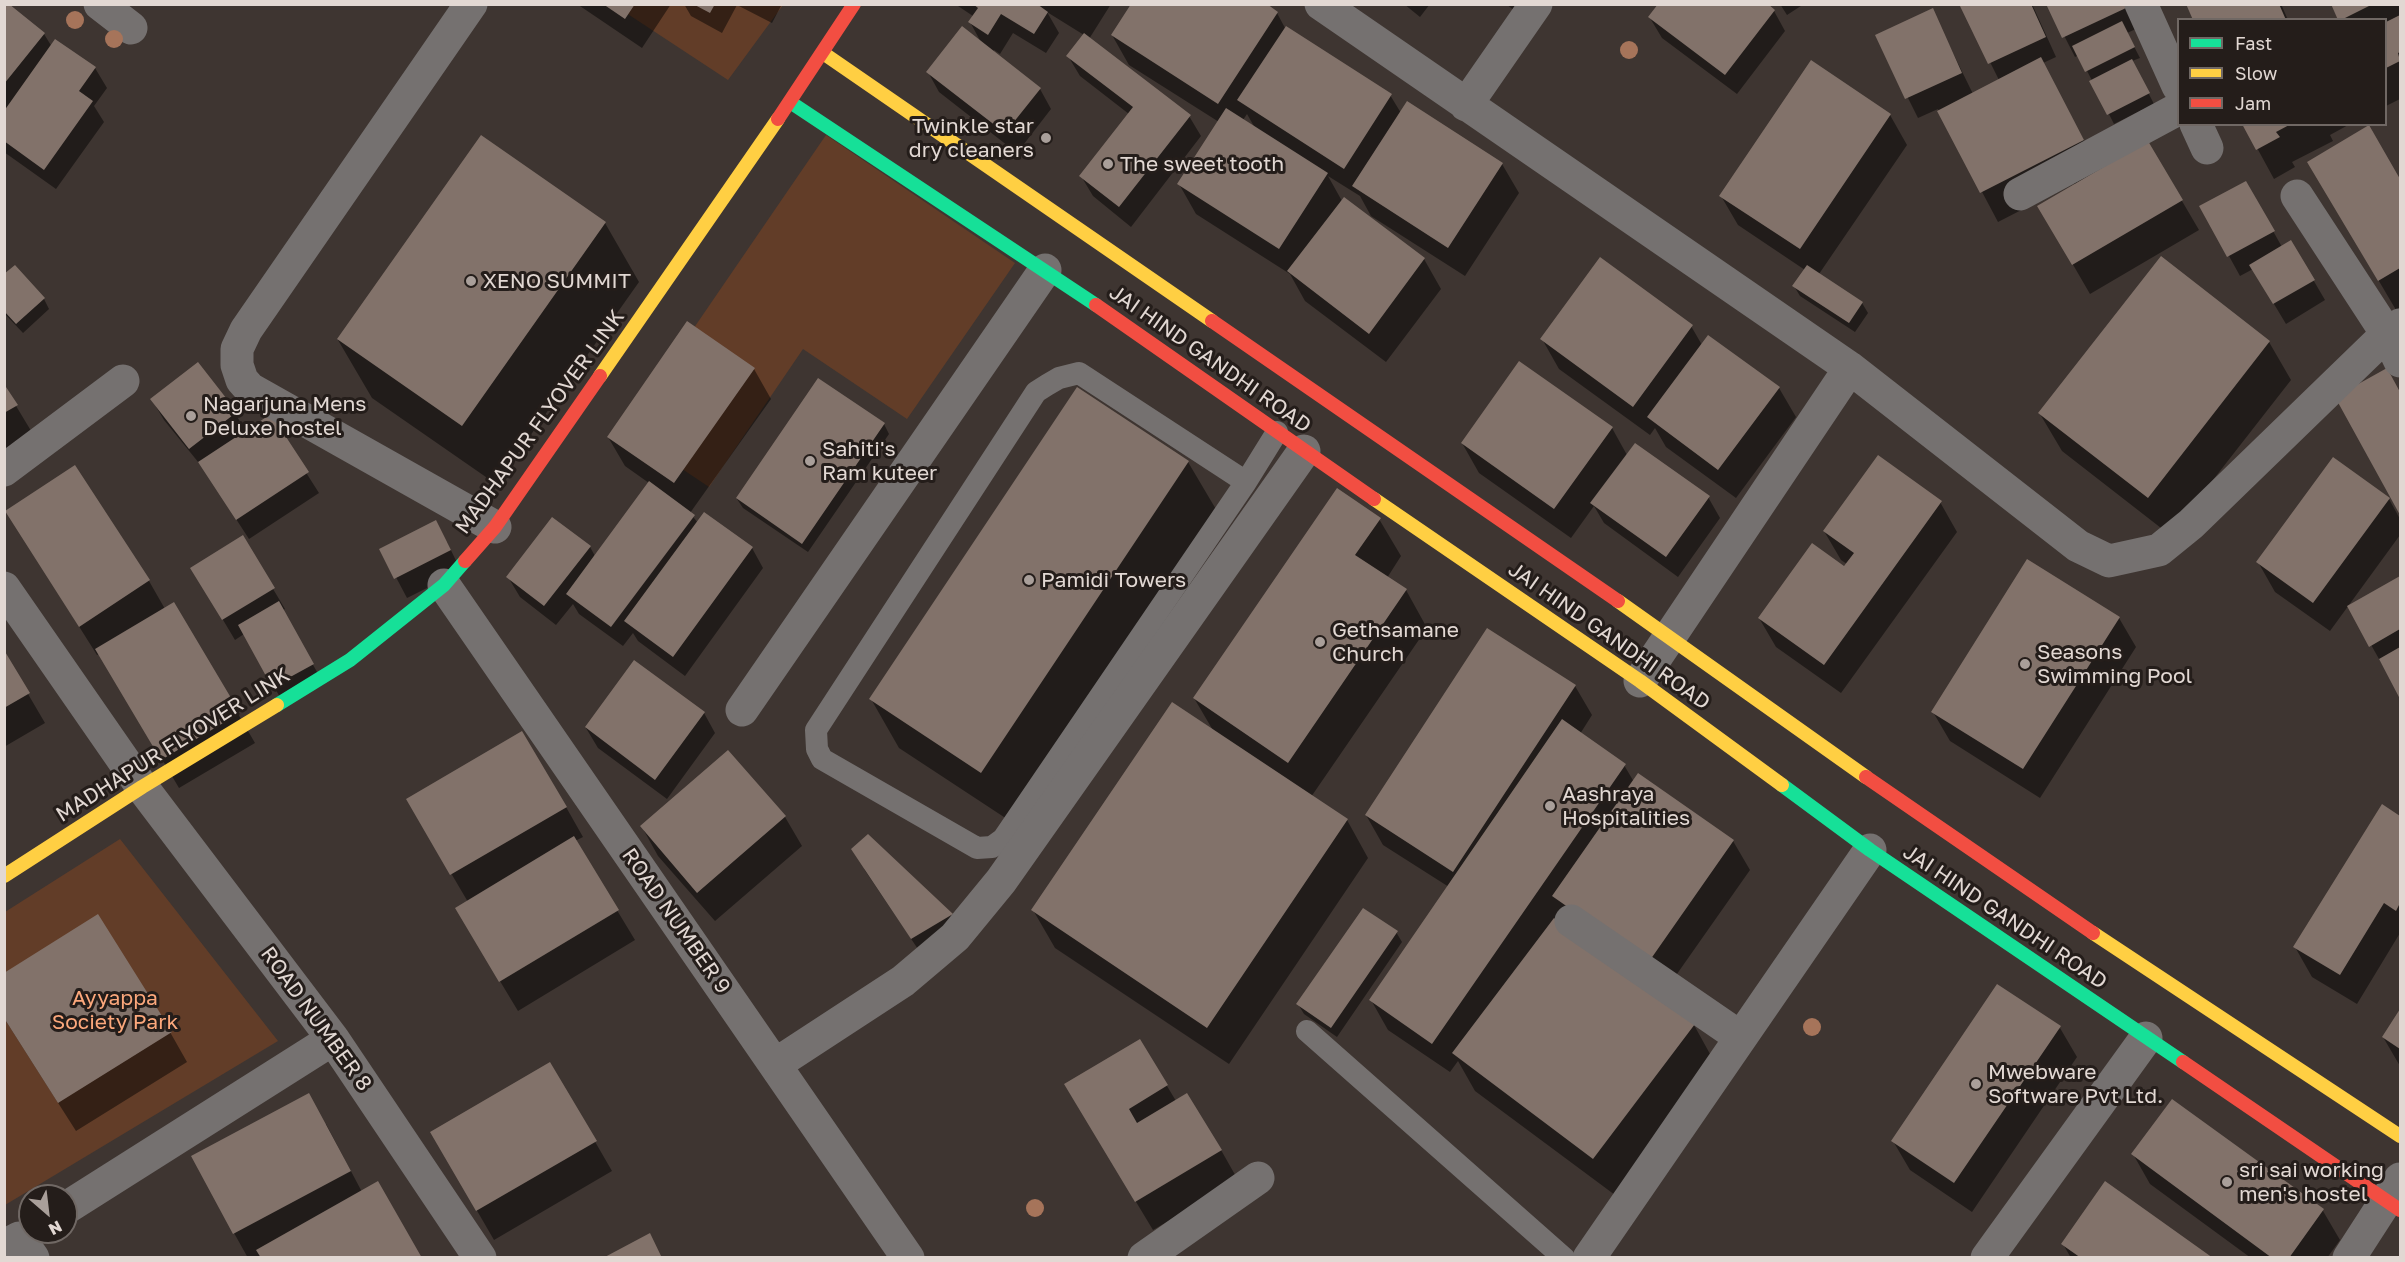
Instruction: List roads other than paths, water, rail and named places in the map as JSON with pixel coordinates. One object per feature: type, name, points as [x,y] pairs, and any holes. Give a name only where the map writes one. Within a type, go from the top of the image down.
[{"type":"street","points":[[100,4],[131,28]]},
{"type":"street","points":[[471,4],[246,330],[237,349],[237,365],[242,380],[250,389],[495,527]]},
{"type":"street","name":"MADHAPUR FLYOVER LINK","points":[[4,876],[142,787],[350,660],[444,585],[495,527],[790,102],[854,4]]},
{"type":"street","points":[[1321,4],[1850,368],[2078,546],[2109,561],[2159,550],[2396,340],[2297,196]]},
{"type":"street","points":[[1466,105],[1536,4]]},
{"type":"street","points":[[2140,4],[2177,84]]},
{"type":"street","name":"JAI HIND GANDHI ROAD","points":[[823,53],[1670,637],[1902,803],[2178,990],[2400,1136]]},
{"type":"street","name":"JAI HIND GANDHI ROAD","points":[[790,102],[1045,270],[1640,681],[1870,850],[2146,1038],[2395,1196]]},
{"type":"street","points":[[2020,194],[2177,110]]},
{"type":"street","points":[[742,710],[1045,270]]},
{"type":"street","points":[[1640,681],[1850,368]]},
{"type":"street","points":[[4,470],[123,381]]},
{"type":"street","points":[[776,1064],[903,981],[955,937],[1001,881],[1012,845],[1304,451]]},
{"type":"street","name":"ROAD NUMBER 9","points":[[444,585],[908,1257]]},
{"type":"street","name":"ROAD NUMBER 8","points":[[4,588],[142,787],[333,1039],[480,1257]]},
{"type":"street","points":[[1589,1257],[1870,850]]},
{"type":"street","points":[[1571,921],[1740,1037]]},
{"type":"street","points":[[1987,1257],[2146,1038]]},
{"type":"street","points":[[78,1200],[333,1039]]},
{"type":"street","points":[[1144,1257],[1258,1178]]},
{"type":"street","points":[[2349,1257],[2395,1196]]},
{"type":"lane","points":[[1246,482],[1079,373],[1059,378],[1036,392],[816,730],[817,749],[822,759],[977,848],[1012,845],[1246,482],[1277,432]]},
{"type":"lane","points":[[1308,1031],[1564,1257]]},
{"type":"place","name":"Twinkle star dry cleaners","points":[[1046,138]]},
{"type":"place","name":"The sweet tooth","points":[[1108,164]]},
{"type":"place","name":"XENO SUMMIT","points":[[471,281]]},
{"type":"place","name":"Nagarjuna Mens Deluxe hostel","points":[[191,416]]},
{"type":"place","name":"Sahiti's Ram kuteer","points":[[810,461]]},
{"type":"place","name":"Pamidi Towers","points":[[1029,580]]},
{"type":"place","name":"Gethsamane Church","points":[[1320,642]]},
{"type":"place","name":"Seasons Swimming Pool","points":[[2025,664]]},
{"type":"place","name":"Aashraya Hospitalities","points":[[1550,806]]},
{"type":"place","name":"Mwebware Software Pvt Ltd.","points":[[1976,1084]]},
{"type":"place","name":"sri sai working men's hostel","points":[[2227,1182]]},
{"type":"park label","name":"Ayyappa Society Park","points":[[115,1010]]}]
